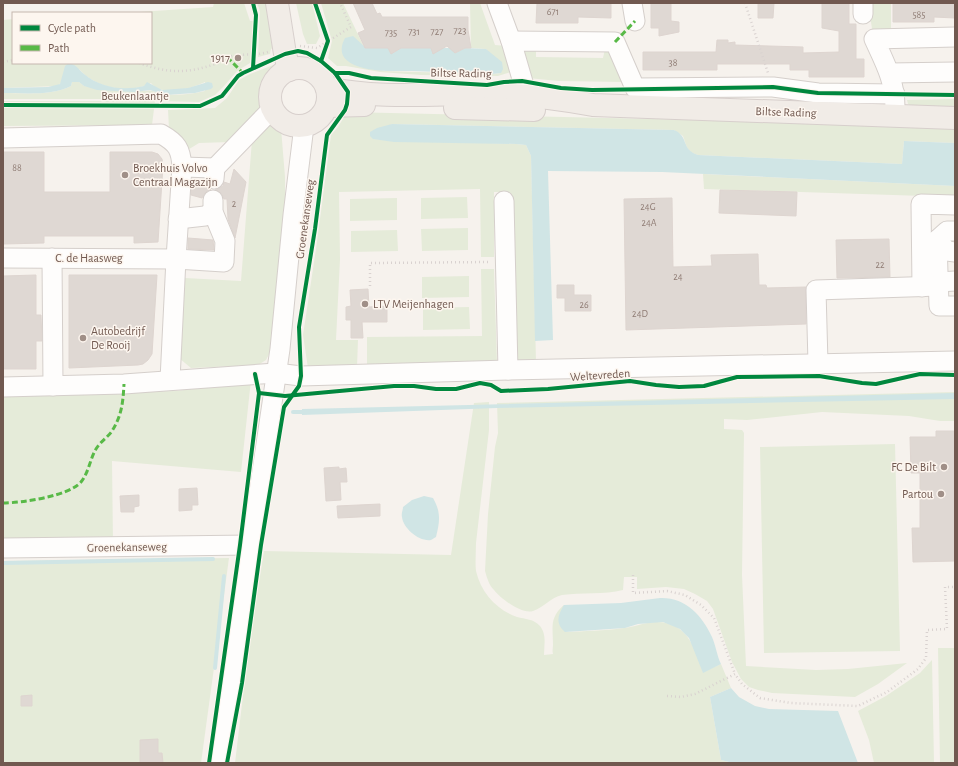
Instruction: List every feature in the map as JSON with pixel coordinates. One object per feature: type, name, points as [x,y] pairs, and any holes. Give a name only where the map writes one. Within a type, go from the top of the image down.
[{"type":"main road","points":[[277,3],[285,54],[295,69]]},
{"type":"main road","points":[[287,3],[297,45],[302,59],[295,69]]},
{"type":"main road","points":[[295,69],[312,71],[321,78],[327,96],[324,113],[318,119],[311,124],[297,126],[280,119],[272,109],[270,100],[274,81],[281,74],[295,69]]},
{"type":"main road","name":"Biltse Rading","points":[[327,96],[348,92],[394,95],[497,94],[528,103],[557,98],[593,105],[955,118]]},
{"type":"street","points":[[497,3],[511,41],[528,103]]},
{"type":"street","points":[[895,116],[895,94],[890,73],[874,39],[955,37]]},
{"type":"street","points":[[511,41],[615,42],[635,88],[773,87],[818,93],[895,94]]},
{"type":"street","points":[[890,73],[955,72]]},
{"type":"street","points":[[182,167],[215,174],[272,109]]},
{"type":"street","name":"Groenekanseweg","points":[[219,763],[276,373],[293,215],[297,126]]},
{"type":"street","points":[[3,138],[162,134],[179,148],[182,167],[170,380],[124,384],[3,387]]},
{"type":"street","points":[[504,201],[508,370]]},
{"type":"street","points":[[939,284],[921,204],[955,205]]},
{"type":"street","name":"C. de Haasweg","points":[[3,258],[176,259],[224,262],[225,241],[213,206],[205,216],[178,219]]},
{"type":"street","points":[[937,240],[947,231],[955,231]]},
{"type":"street","points":[[937,240],[939,306],[955,306]]},
{"type":"street","points":[[937,240],[947,251],[955,252]]},
{"type":"street","points":[[52,258],[53,386]]},
{"type":"street","points":[[818,363],[816,290],[939,284]]},
{"type":"street","name":"Weltevreden","points":[[170,380],[276,373],[301,376],[508,370],[955,361]]},
{"type":"street","name":"Groenekanseweg","points":[[3,548],[251,545]]},
{"type":"path","points":[[297,45],[317,48],[351,27],[340,3]]},
{"type":"path","points":[[745,3],[773,87]]},
{"type":"path","points":[[325,34],[328,41],[326,48]]},
{"type":"path","points":[[253,62],[254,47]]},
{"type":"path","points":[[142,64],[158,70],[182,71],[206,67],[218,63],[227,57],[253,55]]},
{"type":"path","points":[[370,286],[370,263],[505,261]]},
{"type":"path","points":[[632,575],[633,593],[667,591],[685,595],[701,604],[714,618],[735,674],[742,684],[760,698],[790,703],[858,706],[887,692],[918,669],[926,658],[927,630],[947,629],[945,587],[955,587]]},
{"type":"path","points":[[667,696],[680,697],[695,694],[735,674]]},
{"type":"green space","points":[[214,3],[244,3],[250,21],[254,21],[250,63],[237,71],[215,95],[199,102],[155,101],[152,125],[3,126],[3,101],[149,101],[124,99],[3,99],[3,93],[47,93],[71,86],[72,82],[79,82],[84,86],[146,91],[150,90],[169,95],[179,95],[205,91],[205,82],[184,89],[169,91],[162,90],[151,83],[132,89],[112,88],[94,81],[79,69],[57,86],[3,88],[3,20],[12,19],[12,64],[152,64],[152,12],[140,12],[213,7]]},
{"type":"green space","points":[[257,3],[272,3],[278,43],[271,49],[270,54],[258,57],[260,11]]},
{"type":"green space","points":[[296,3],[312,3],[320,36],[316,44],[307,44],[303,34]]},
{"type":"green space","points":[[321,3],[343,3],[364,47],[383,71],[501,73],[486,49],[471,48],[470,3],[480,3],[495,45],[506,46],[514,71],[498,76],[421,75],[380,72],[346,66],[337,66],[328,58],[332,41]]},
{"type":"green space","points":[[868,3],[891,3],[891,34],[873,35]]},
{"type":"green space","points":[[536,48],[536,57],[603,58],[605,49],[615,51],[624,82],[558,81],[528,78],[521,56],[526,50]]},
{"type":"green space","points":[[281,62],[277,72],[270,78],[265,93],[268,108],[230,142],[199,143],[186,151],[169,129],[168,110],[215,108],[227,98],[239,80]]},
{"type":"green space","points":[[955,99],[955,111],[914,107],[908,104],[907,100]]},
{"type":"green space","points":[[347,112],[955,126],[955,143],[904,141],[902,164],[698,155],[689,150],[683,136],[674,130],[392,124],[373,139],[526,145],[531,156],[536,362],[511,363],[507,192],[494,192],[494,257],[481,257],[480,189],[339,192],[340,259],[336,340],[358,340],[357,367],[308,368],[303,335],[331,135]]},
{"type":"green space","points":[[275,117],[281,128],[285,177],[285,205],[272,348],[266,360],[258,365],[191,368],[179,358],[185,278],[241,281],[252,140]]},
{"type":"green space","points":[[703,174],[955,186],[955,197],[704,189]]},
{"type":"green space","points":[[467,197],[468,218],[421,219],[421,198]]},
{"type":"green space","points":[[397,198],[397,220],[350,221],[350,199]]},
{"type":"green space","points":[[468,228],[468,250],[422,251],[421,229]]},
{"type":"green space","points":[[397,230],[398,251],[351,252],[351,231]]},
{"type":"green space","points":[[481,269],[494,269],[497,364],[367,367],[367,337],[482,336]]},
{"type":"green space","points":[[469,276],[469,297],[422,298],[422,277]]},
{"type":"green space","points":[[469,307],[470,329],[423,330],[423,308]]},
{"type":"green space","points":[[251,380],[241,472],[112,461],[113,543],[3,544],[3,395],[177,391]]},
{"type":"green space","points":[[955,392],[955,421],[940,421],[909,416],[822,412],[747,420],[724,419],[724,429],[742,430],[744,433],[742,575],[746,666],[816,670],[848,669],[907,663],[878,684],[855,697],[772,693],[749,687],[741,679],[732,662],[713,609],[707,601],[684,589],[666,587],[637,589],[637,577],[624,577],[623,590],[616,592],[562,595],[554,598],[537,610],[528,612],[517,608],[506,601],[492,588],[488,581],[485,571],[488,514],[495,447],[498,433],[497,403]]},
{"type":"green space","points":[[489,402],[489,430],[476,543],[476,571],[478,579],[486,593],[491,600],[503,610],[517,617],[532,621],[540,626],[544,633],[544,655],[553,654],[553,623],[556,614],[564,605],[565,632],[617,629],[654,622],[674,625],[688,637],[703,672],[721,664],[731,688],[710,697],[721,760],[733,763],[235,763],[249,645],[264,551],[451,555],[474,403]]},
{"type":"green space","points":[[895,444],[900,651],[764,653],[760,447]]},
{"type":"green space","points":[[229,558],[201,763],[3,763],[3,561]]},
{"type":"green space","points":[[938,648],[955,648],[955,763],[940,763]]},
{"type":"green space","points":[[932,660],[934,763],[874,763],[869,740],[858,711],[886,696],[920,673]]},
{"type":"shaded area","points":[[353,36],[366,48],[388,48],[393,53],[401,48],[431,48],[433,52],[443,48],[452,48],[455,53],[465,48],[486,49],[502,62],[503,69],[501,73],[492,74],[386,71],[366,69],[354,65],[346,60],[342,52],[345,38]]},
{"type":"shaded area","points":[[72,64],[91,79],[112,87],[128,88],[144,86],[147,82],[162,90],[188,88],[208,82],[212,83],[213,87],[211,89],[195,93],[165,95],[150,90],[134,92],[97,90],[84,86],[79,82],[72,82],[71,86],[47,93],[3,93],[3,88],[48,87],[60,84],[65,66]]},
{"type":"shaded area","points":[[392,124],[674,130],[682,136],[689,150],[698,155],[902,164],[904,141],[955,143],[955,186],[662,172],[548,171],[553,340],[535,341],[531,156],[526,145],[394,142],[373,139],[370,136],[370,132],[377,128]]},
{"type":"shaded area","points":[[955,393],[955,399],[497,408],[302,415],[302,409]]},
{"type":"shaded area","points":[[424,496],[433,498],[439,512],[436,537],[431,540],[417,537],[408,530],[402,516],[403,507],[412,500]]},
{"type":"shaded area","points":[[669,598],[685,604],[698,615],[712,637],[721,664],[703,673],[689,638],[680,629],[663,622],[638,624],[625,628],[565,632],[562,629],[558,619],[564,605],[621,603]]},
{"type":"shaded area","points":[[731,688],[739,697],[755,706],[769,709],[838,711],[858,763],[733,763],[721,760],[710,697]]},
{"type":"building","points":[[353,3],[372,3],[377,14],[380,13],[382,17],[468,17],[468,30],[471,48],[465,48],[455,53],[447,46],[433,54],[431,48],[401,48],[391,54],[388,48],[365,48],[358,33],[365,30]]},
{"type":"building","points":[[537,3],[611,3],[611,18],[578,17],[578,23],[536,23]]},
{"type":"building","points":[[651,3],[671,3],[671,21],[679,22],[679,32],[659,36],[659,28],[651,28]]},
{"type":"building","points":[[758,3],[774,3],[773,18],[758,18]]},
{"type":"building","points":[[822,3],[849,3],[849,24],[856,24],[856,59],[864,59],[864,77],[809,77],[809,70],[790,70],[790,64],[717,64],[717,70],[643,70],[643,52],[716,52],[717,40],[728,40],[728,43],[735,42],[735,45],[803,47],[803,53],[839,52],[839,31],[822,28]]},
{"type":"building","points":[[893,3],[955,3],[955,18],[934,17],[934,22],[893,22]]},
{"type":"building","points":[[3,152],[44,152],[44,192],[110,192],[110,152],[152,152],[158,154],[162,159],[163,165],[158,242],[134,243],[134,236],[44,236],[44,243],[3,244]]},
{"type":"building","points":[[234,169],[246,182],[235,238],[228,219],[227,199],[224,199],[222,194],[215,190],[223,186],[224,182],[230,184]]},
{"type":"building","points":[[203,179],[207,188],[211,189],[204,194],[202,198],[191,195],[192,181]]},
{"type":"building","points":[[720,190],[797,192],[796,216],[719,213]]},
{"type":"building","points":[[672,198],[673,267],[712,266],[711,255],[758,254],[759,285],[766,285],[767,288],[806,287],[806,324],[626,330],[624,199]]},
{"type":"building","points":[[188,238],[213,240],[214,250],[188,249]]},
{"type":"building","points":[[889,239],[890,277],[837,278],[836,240]]},
{"type":"building","points":[[36,275],[36,315],[41,315],[42,341],[36,341],[36,369],[3,369],[3,276]]},
{"type":"building","points":[[69,275],[157,275],[152,354],[148,360],[143,364],[138,365],[69,368]]},
{"type":"building","points":[[557,285],[574,285],[574,295],[591,295],[591,311],[565,311],[565,298],[557,298]]},
{"type":"building","points":[[368,289],[369,307],[387,306],[387,322],[362,322],[363,338],[351,338],[351,320],[346,320],[346,307],[351,306],[350,290]]},
{"type":"building","points":[[936,431],[955,431],[955,561],[913,562],[912,528],[920,528],[920,473],[911,473],[910,437],[936,437]]},
{"type":"building","points":[[339,467],[339,469],[346,468],[347,482],[340,482],[341,500],[326,501],[324,468]]},
{"type":"building","points":[[197,488],[198,505],[192,505],[192,510],[179,511],[179,489]]},
{"type":"building","points":[[139,495],[139,506],[134,507],[134,512],[121,512],[120,496]]},
{"type":"building","points":[[380,504],[380,516],[338,518],[337,506]]},
{"type":"building","points":[[32,695],[32,706],[21,706],[21,696]]},
{"type":"building","points":[[158,739],[158,753],[162,753],[163,763],[140,763],[140,740]]},
{"type":"waterway","points":[[293,412],[306,412]]},
{"type":"waterway","points":[[3,563],[213,559]]},
{"type":"waterway","points":[[215,668],[224,576]]},
{"type":"marked path","points":[[615,42],[635,21]]},
{"type":"marked path","points":[[227,57],[243,73]]},
{"type":"marked path","points":[[3,503],[22,502],[45,498],[66,491],[75,487],[81,482],[86,474],[96,449],[112,431],[118,419],[122,403],[124,384]]},
{"type":"cycle path","points":[[253,3],[256,15],[253,68]]},
{"type":"cycle path","points":[[315,3],[328,41],[321,61]]},
{"type":"cycle path","name":"Beukenlaantje","points":[[3,105],[200,106],[222,96],[238,76],[243,73],[285,54],[298,51],[307,53],[321,61],[335,73],[348,92],[345,110],[327,135],[315,229],[299,327],[301,376],[299,386],[284,407],[261,545],[242,683],[227,763]]},
{"type":"cycle path","points":[[335,73],[349,73],[371,78],[487,85],[522,81],[561,88],[592,90],[773,87],[818,93],[955,95]]},
{"type":"cycle path","points":[[209,763],[240,545],[259,393],[255,374]]},
{"type":"cycle path","points":[[259,393],[285,396],[394,386],[456,389],[480,383],[491,385],[501,391],[548,389],[630,381],[679,387],[704,386],[737,377],[819,376],[876,384],[920,374],[955,375]]},
{"type":"place","name":"1917","points":[[238,58]]},
{"type":"place","name":"Broekhuis Volvo Centraal Magazijn","points":[[125,175]]},
{"type":"place","name":"LTV Meijenhagen","points":[[365,304]]},
{"type":"place","name":"Autobedrijf De Rooij","points":[[83,338]]},
{"type":"place","name":"FC De Bilt","points":[[944,467]]},
{"type":"place","name":"Partou","points":[[941,494]]}]
